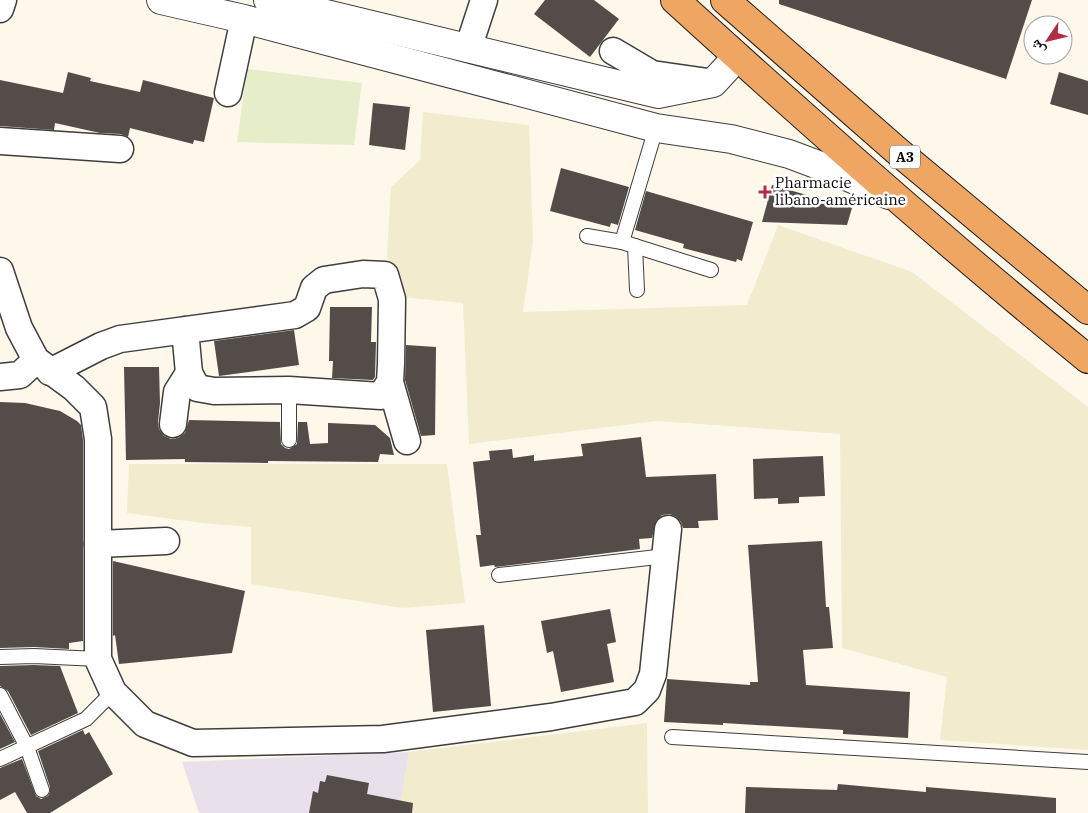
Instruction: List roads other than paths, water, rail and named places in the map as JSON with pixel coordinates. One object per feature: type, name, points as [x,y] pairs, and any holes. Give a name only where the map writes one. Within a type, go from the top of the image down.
[{"type":"highway","name":"A3","points":[[675,0],[896,198],[1006,293],[1088,359]]},
{"type":"highway","name":"A3","points":[[725,0],[896,150],[1088,310]]},
{"type":"street","points":[[0,9],[3,0]]},
{"type":"street","points":[[160,0],[244,19],[656,128],[731,139],[789,154],[837,172],[896,198]]},
{"type":"street","points":[[268,0],[658,94],[713,82],[737,57]]},
{"type":"street","points":[[468,49],[484,0]]},
{"type":"street","points":[[228,93],[244,19]]},
{"type":"street","points":[[613,51],[652,74],[713,82]]},
{"type":"street","points":[[0,141],[120,149]]},
{"type":"street","points":[[0,271],[19,328],[43,366],[74,388],[93,407],[98,438],[98,659],[113,692],[145,724],[193,743],[383,739],[551,717],[635,702],[646,690],[653,674],[668,529]]},
{"type":"street","points":[[0,377],[20,375],[120,339],[295,315],[307,308],[314,288],[324,280],[363,274],[385,275],[392,299],[390,382],[407,441]]},
{"type":"street","points":[[185,330],[189,373],[197,388],[214,391],[289,390],[381,396],[390,382]]},
{"type":"street","points":[[173,424],[177,392],[189,373]]},
{"type":"street","points":[[98,544],[166,541]]},
{"type":"lane","points":[[637,290],[628,244],[656,128]]},
{"type":"lane","points":[[586,236],[628,244],[711,270]]},
{"type":"lane","points":[[289,390],[289,440]]},
{"type":"lane","points":[[499,575],[666,556]]},
{"type":"lane","points":[[0,657],[34,656],[98,659]]},
{"type":"lane","points":[[0,759],[86,719],[113,692]]},
{"type":"lane","points":[[0,695],[27,747],[42,790]]},
{"type":"lane","points":[[672,737],[1088,762]]},
{"type":"place","name":"Pharmacie libano-américaine","points":[[765,192]]}]
